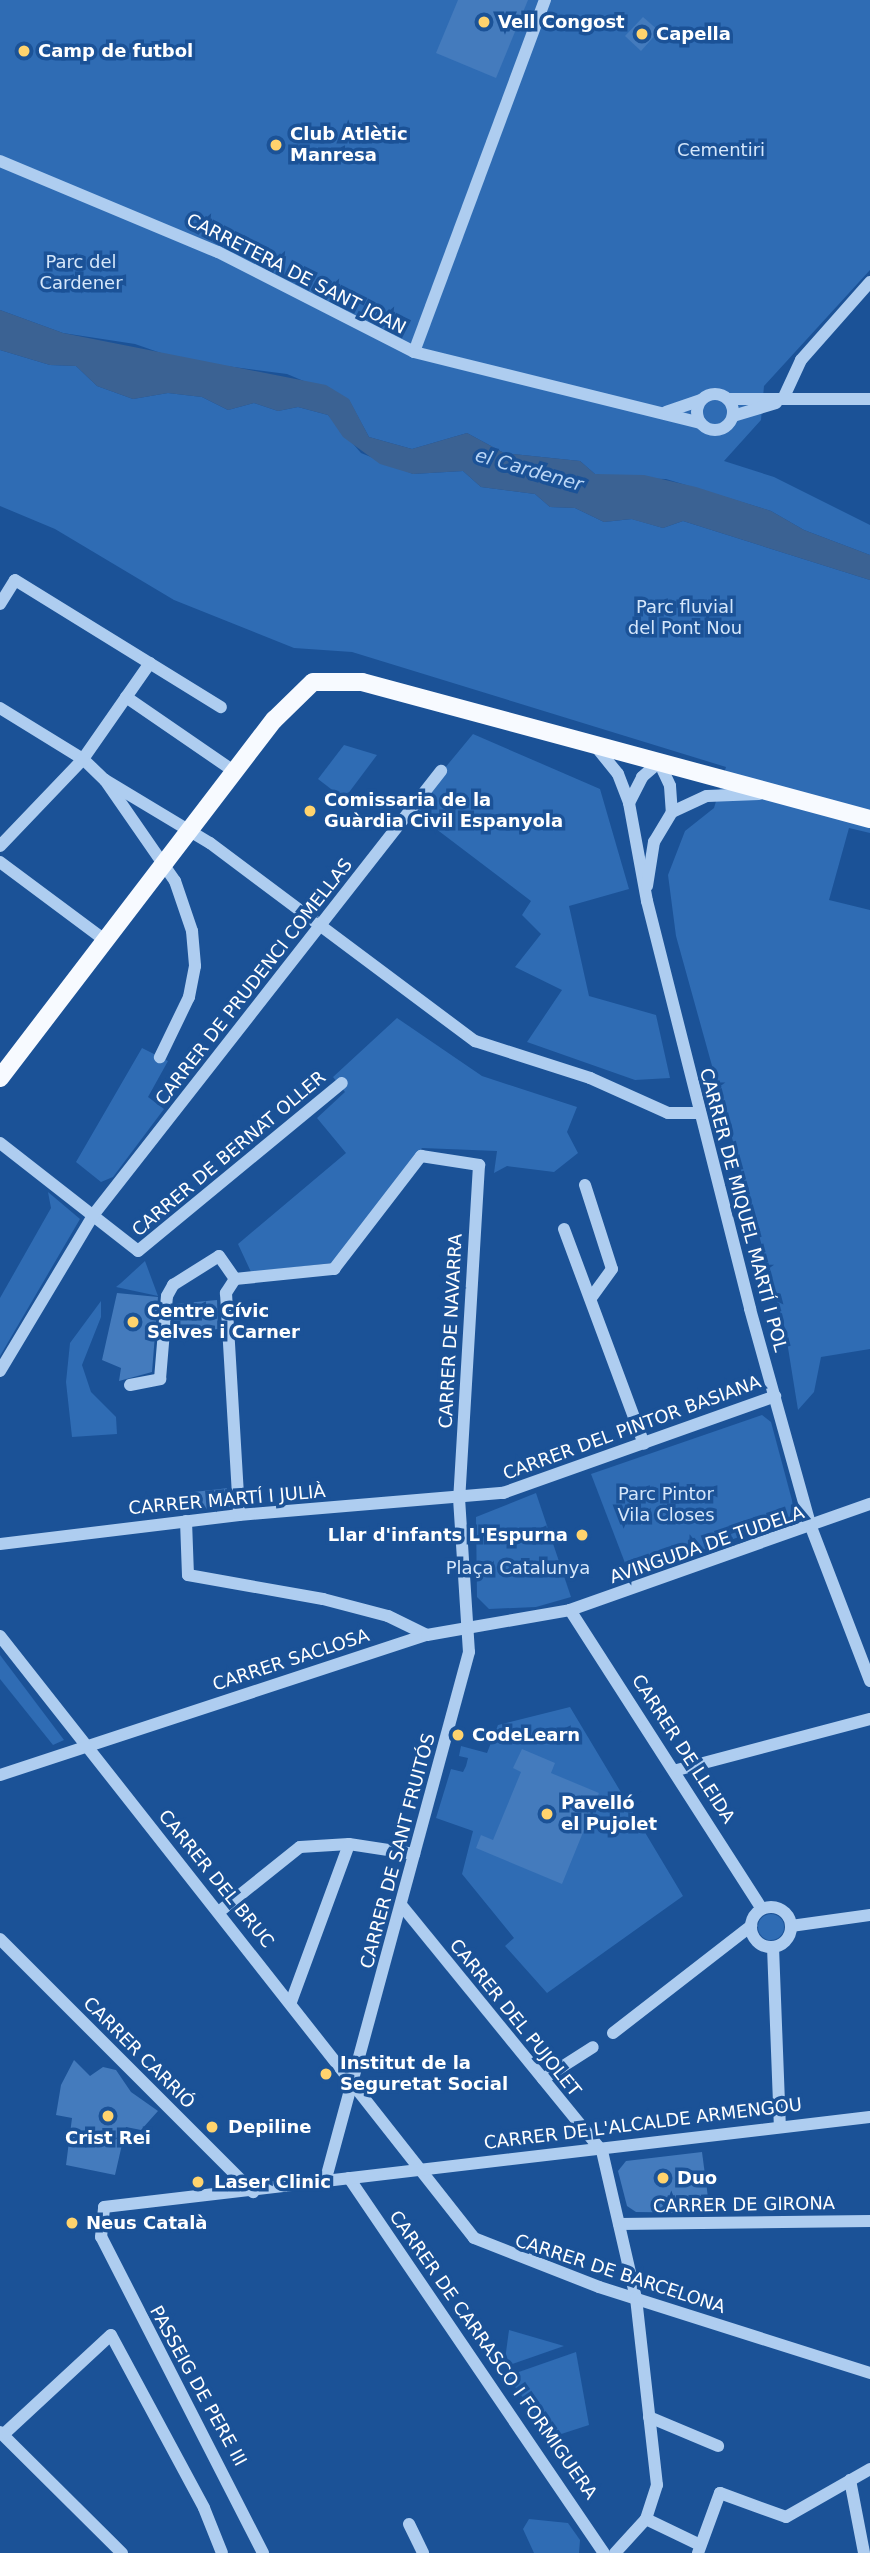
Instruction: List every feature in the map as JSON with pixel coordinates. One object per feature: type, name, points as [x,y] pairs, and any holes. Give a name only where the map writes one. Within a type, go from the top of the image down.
[{"type":"main road","points":[[0,1078],[293,697],[313,682],[337,679],[870,819]]},
{"type":"street","points":[[414,352],[545,0]]},
{"type":"street","name":"CARRETERA DE SANT JOAN","points":[[0,161],[218,252],[414,352],[561,392],[666,412],[700,423]]},
{"type":"street","points":[[870,282],[801,360],[783,399],[733,416],[718,430],[700,423],[701,400],[715,393],[728,399],[783,399],[870,399]]},
{"type":"street","points":[[728,399],[733,416]]},
{"type":"street","name":"CARRETERA DE SANT JOAN","points":[[666,412],[701,400]]},
{"type":"street","points":[[0,604],[15,580],[220,707]]},
{"type":"street","points":[[0,846],[83,759],[150,663]]},
{"type":"street","points":[[126,697],[235,772]]},
{"type":"street","points":[[0,708],[83,759],[105,780],[183,900],[195,966],[189,997],[160,1058]]},
{"type":"street","name":"CARRER DE MIQUEL MARTÍ I POL","points":[[597,748],[618,774],[629,803],[647,901],[698,1113],[775,1396],[811,1527],[870,1682]]},
{"type":"street","points":[[629,803],[642,777],[659,762],[670,786],[672,812],[707,796],[778,794]]},
{"type":"street","name":"CARRER DE PRUDENCI COMELLAS","points":[[0,1371],[94,1214],[441,771]]},
{"type":"street","points":[[105,780],[191,830],[475,1041],[590,1078],[668,1113],[698,1113]]},
{"type":"street","name":"CARRER DE MIQUEL MARTÍ I POL","points":[[647,901],[654,842],[672,812]]},
{"type":"street","points":[[0,862],[106,941]]},
{"type":"street","name":"CARRER DE BERNAT OLLER","points":[[94,1214],[138,1251],[342,1083]]},
{"type":"street","points":[[0,1143],[94,1214]]},
{"type":"street","name":"CARRER DE NAVARRA","points":[[235,1279],[334,1269],[421,1156],[479,1165],[459,1498]]},
{"type":"street","points":[[585,1185],[612,1269],[591,1298]]},
{"type":"street","points":[[564,1229],[644,1444]]},
{"type":"street","points":[[130,1385],[160,1379],[167,1296],[173,1285],[219,1256],[235,1279],[226,1293],[239,1515]]},
{"type":"street","name":"CARRER DEL PINTOR BASIANA","points":[[459,1498],[503,1493],[775,1396]]},
{"type":"street","points":[[459,1498],[472,1624]]},
{"type":"street","name":"CARRER MARTÍ I JULIÀ","points":[[0,1544],[239,1515],[459,1498]]},
{"type":"street","name":"AVINGUDA DE TUDELA","points":[[472,1624],[570,1610],[870,1504]]},
{"type":"street","points":[[186,1521],[188,1575],[323,1599],[388,1616],[427,1635]]},
{"type":"street","name":"CARRER DE LLEIDA","points":[[570,1610],[677,1770],[762,1909]]},
{"type":"street","name":"CARRER SACLOSA","points":[[86,1745],[427,1635],[472,1624]]},
{"type":"street","name":"CARRER DE SANT FRUITÓS","points":[[325,2182],[354,2086],[469,1652],[472,1624]]},
{"type":"street","name":"CARRER DEL BRUC","points":[[0,1636],[220,1911],[402,2145]]},
{"type":"street","points":[[677,1770],[870,1719]]},
{"type":"street","points":[[0,1775],[86,1745]]},
{"type":"street","points":[[220,1911],[300,1847],[349,1844],[414,1854]]},
{"type":"street","points":[[291,2002],[349,1844]]},
{"type":"street","name":"CARRER DEL PUJOLET","points":[[401,1906],[602,2151]]},
{"type":"street","points":[[612,2034],[751,1926],[762,1909],[783,1911],[791,1926],[786,1940],[773,1947]]},
{"type":"street","points":[[791,1926],[870,1915]]},
{"type":"street","points":[[751,1926],[754,1939],[773,1947]]},
{"type":"street","name":"CARRER CARRIÓ","points":[[0,1939],[253,2192]]},
{"type":"street","points":[[773,1947],[780,2126]]},
{"type":"street","points":[[543,2079],[593,2047]]},
{"type":"street","name":"CARRER DE L'ALCALDE ARMENGOU","points":[[101,2237],[104,2207],[253,2192],[419,2166],[602,2151],[780,2126],[870,2117]]},
{"type":"street","name":"CARRER DE BARCELONA","points":[[402,2145],[481,2243],[636,2298],[870,2373]]},
{"type":"street","points":[[602,2151],[636,2298],[657,2485],[646,2519],[615,2553]]},
{"type":"street","name":"CARRER DE CARRASCO I FORMIGUERA","points":[[349,2178],[604,2553]]},
{"type":"street","name":"CARRER DE GIRONA","points":[[619,2224],[870,2221]]},
{"type":"street","name":"PASSEIG DE PERE III","points":[[101,2237],[263,2553]]},
{"type":"street","points":[[122,2553],[3,2433],[111,2335],[204,2508],[222,2553]]},
{"type":"street","points":[[649,2417],[718,2446]]},
{"type":"street","points":[[646,2519],[699,2549],[720,2493],[786,2517],[870,2469]]},
{"type":"street","points":[[850,2480],[864,2553]]},
{"type":"street","points":[[409,2524],[423,2553]]},
{"type":"green space","points":[[0,0],[870,0],[870,270],[764,386],[761,420],[724,461],[774,477],[870,525],[870,555],[804,530],[771,511],[666,479],[616,478],[595,474],[580,461],[504,453],[467,433],[412,449],[369,437],[349,400],[287,374],[181,360],[135,344],[63,333],[0,310]]},
{"type":"green space","name":"Parc fluvial del Pont Nou","points":[[0,350],[50,365],[76,366],[97,386],[133,399],[168,393],[202,397],[228,410],[254,403],[278,411],[298,407],[328,415],[361,453],[413,474],[463,471],[481,487],[535,494],[550,507],[575,508],[604,522],[632,519],[663,528],[683,521],[870,580],[870,833],[849,828],[829,900],[870,910],[870,1349],[821,1357],[814,1392],[798,1410],[785,1329],[676,936],[668,875],[685,831],[714,808],[726,767],[352,652],[294,648],[174,600],[55,529],[0,506]]},
{"type":"green space","points":[[473,734],[600,789],[629,889],[569,906],[589,996],[656,1015],[670,1078],[635,1080],[527,1042],[562,990],[515,967],[541,934],[522,915],[531,901],[423,819],[416,803]]},
{"type":"green space","points":[[344,745],[377,755],[344,799],[318,779]]},
{"type":"green space","points":[[397,1018],[482,1076],[577,1107],[567,1132],[578,1153],[554,1172],[507,1166],[494,1173],[497,1151],[422,1148],[332,1263],[251,1272],[238,1244],[346,1153],[317,1118],[345,1092],[333,1077]]},
{"type":"green space","points":[[142,1048],[168,1061],[148,1097],[164,1109],[113,1177],[101,1182],[76,1162]]},
{"type":"green space","points":[[48,1192],[80,1219],[0,1356],[0,1298],[51,1208]]},
{"type":"green space","points":[[145,1261],[158,1296],[116,1287],[121,1283]]},
{"type":"green space","points":[[101,1301],[101,1317],[82,1365],[91,1392],[116,1417],[117,1434],[72,1437],[66,1382],[70,1343]]},
{"type":"green space","name":"Parc Pintor Vila Closes","points":[[762,1415],[771,1422],[793,1504],[789,1519],[630,1576],[591,1474]]},
{"type":"green space","name":"Plaça Catalunya","points":[[536,1493],[571,1597],[536,1607],[489,1609],[477,1597],[476,1517]]},
{"type":"green space","points":[[0,1655],[64,1740],[53,1745],[0,1679]]},
{"type":"green space","points":[[570,1707],[683,1896],[547,1993],[505,1946],[514,1938],[462,1874],[473,1831],[436,1818],[451,1769],[463,1772],[466,1766],[468,1758],[459,1756],[461,1746],[487,1753],[498,1725]]},
{"type":"green space","points":[[771,1914],[781,1917],[784,1927],[781,1937],[771,1940],[761,1937],[758,1927],[761,1917]]},
{"type":"green space","points":[[509,2330],[564,2346],[504,2367]]},
{"type":"green space","points":[[576,2352],[589,2425],[552,2437],[507,2376]]},
{"type":"green space","points":[[529,2519],[568,2523],[580,2540],[579,2553],[534,2553],[523,2529]]},
{"type":"water","name":"el Cardener","points":[[0,310],[63,333],[326,385],[349,399],[369,437],[412,449],[467,433],[504,453],[580,461],[595,474],[644,475],[696,487],[771,511],[804,530],[870,555],[870,580],[683,521],[663,528],[631,519],[604,522],[575,508],[550,507],[535,494],[481,487],[463,471],[413,474],[380,464],[343,437],[328,415],[298,407],[278,411],[254,403],[228,410],[202,397],[168,393],[133,399],[97,386],[76,366],[50,365],[0,350]]},
{"type":"building","name":"Vell Congost","points":[[458,0],[528,0],[496,78],[436,53]]},
{"type":"building","name":"Capella","points":[[643,17],[659,31],[641,51],[625,36]]},
{"type":"building","name":"Centre Cívic Selves i Carner","points":[[117,1293],[158,1297],[152,1372],[119,1381],[121,1368],[102,1360]]},
{"type":"building","points":[[217,1300],[218,1329],[173,1334],[175,1304]]},
{"type":"building","points":[[229,1488],[230,1507],[191,1512],[186,1505],[185,1493]]},
{"type":"building","name":"Pavelló el Pujolet","points":[[522,1749],[555,1763],[551,1773],[599,1793],[562,1884],[476,1848],[481,1835],[493,1840],[521,1772],[513,1768]]},
{"type":"building","name":"Crist Rei","points":[[74,2060],[90,2076],[103,2067],[116,2070],[131,2092],[158,2111],[141,2130],[126,2127],[115,2175],[66,2165],[72,2118],[56,2115],[61,2085]]},
{"type":"building","name":"Duo","points":[[702,2152],[710,2213],[636,2212],[627,2206],[618,2171],[626,2161]]},
{"type":"place","name":"Vell Congost","points":[[484,22]]},
{"type":"place","name":"Capella","points":[[642,34]]},
{"type":"place","name":"Camp de futbol","points":[[24,51]]},
{"type":"place","name":"Club Atlètic Manresa","points":[[276,145]]},
{"type":"place","name":"Comissaria de la Guàrdia Civil Espanyola","points":[[310,811]]},
{"type":"place","name":"Centre Cívic Selves i Carner","points":[[133,1322]]},
{"type":"place","name":"Llar d'infants L'Espurna","points":[[582,1535]]},
{"type":"place","name":"CodeLearn","points":[[458,1735]]},
{"type":"place","name":"Pavelló el Pujolet","points":[[547,1814]]},
{"type":"place","name":"Institut de la Seguretat Social","points":[[326,2074]]},
{"type":"place","name":"Crist Rei","points":[[108,2116]]},
{"type":"place","name":"Depiline","points":[[212,2127]]},
{"type":"place","name":"Duo","points":[[663,2178]]},
{"type":"place","name":"Laser Clinic","points":[[198,2182]]},
{"type":"place","name":"Neus Català","points":[[72,2223]]},
{"type":"park label","name":"Cementiri","points":[[721,150]]},
{"type":"park label","name":"Parc del Cardener","points":[[81,273]]}]
